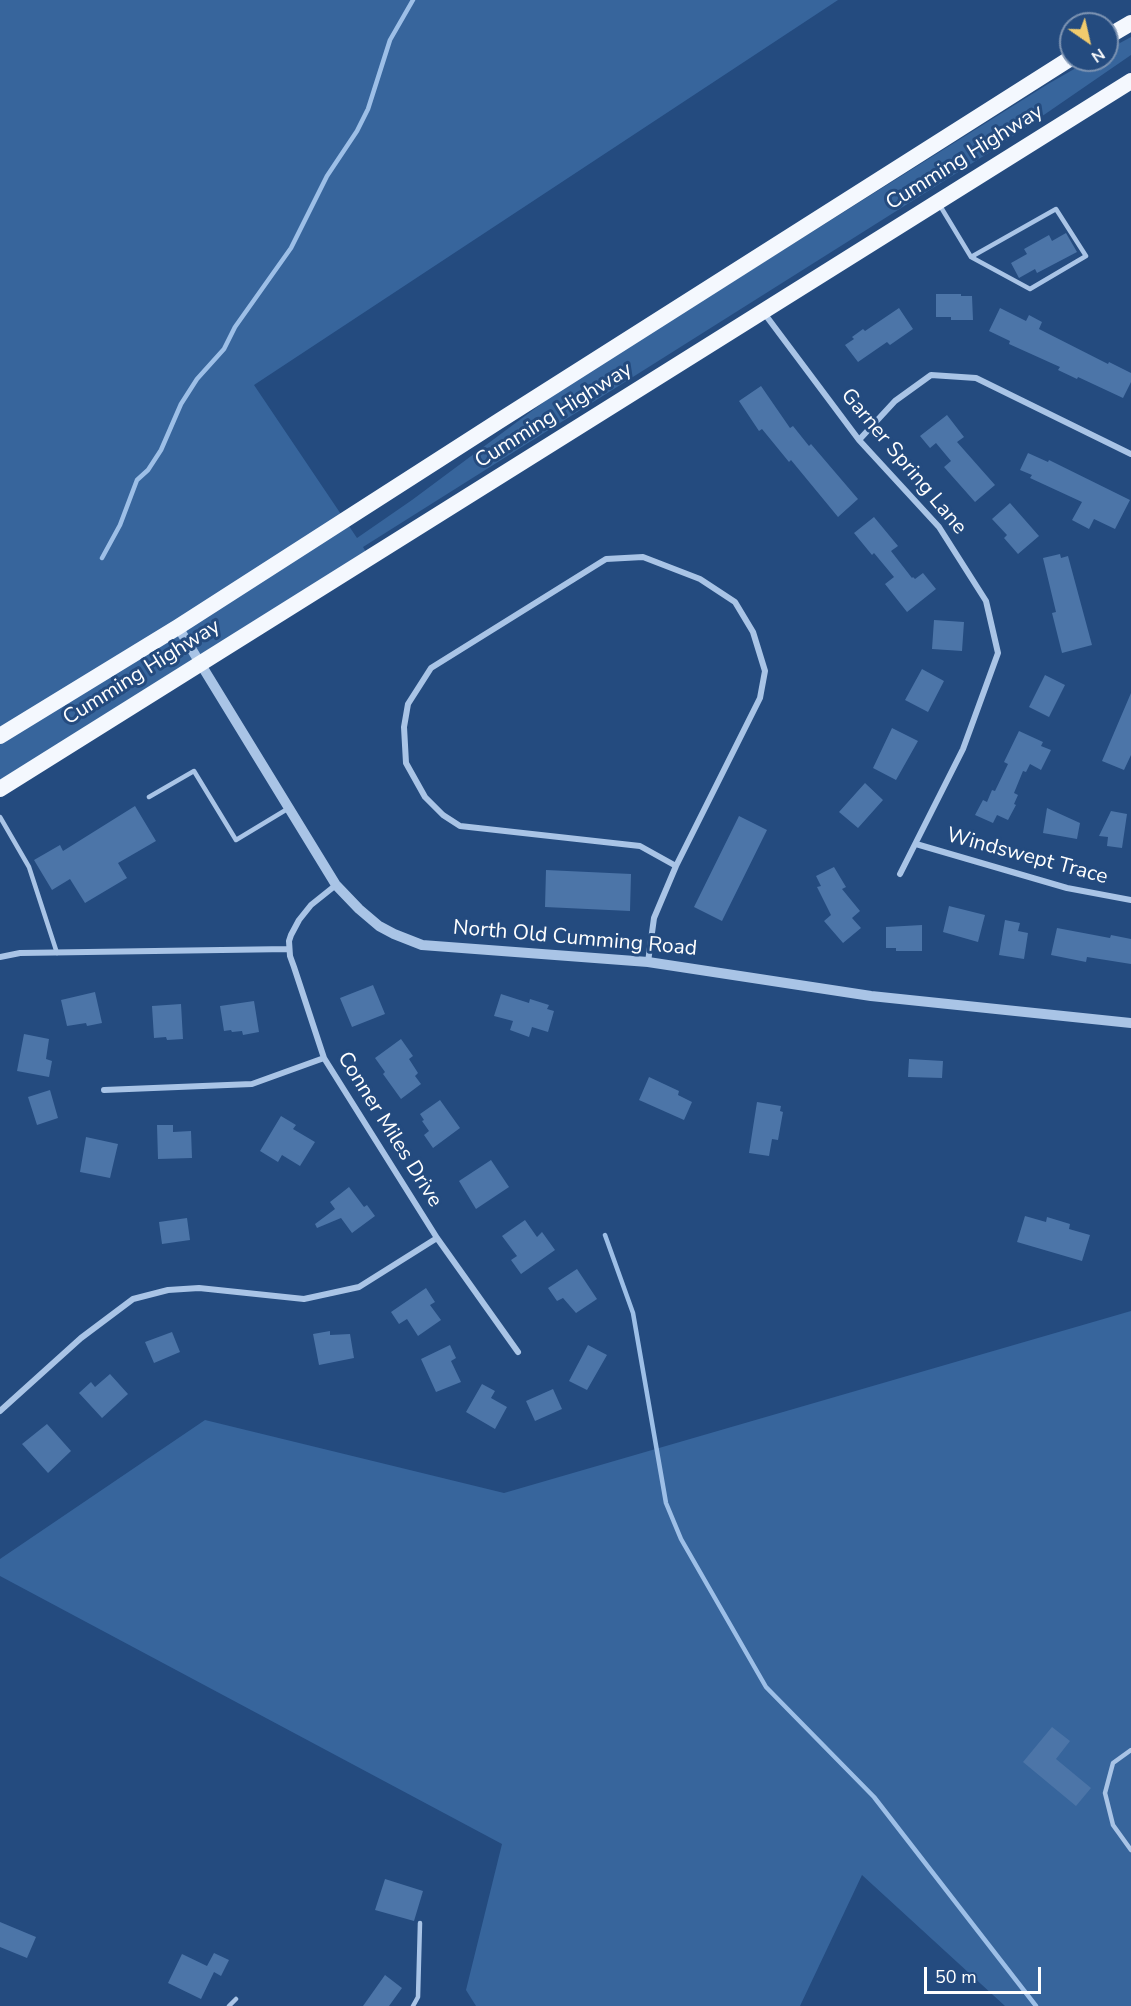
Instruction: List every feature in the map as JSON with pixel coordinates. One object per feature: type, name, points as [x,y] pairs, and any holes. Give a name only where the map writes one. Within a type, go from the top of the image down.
[{"type":"highway","name":"Cumming Highway","points":[[0,736],[178,627],[1059,66]]},
{"type":"highway","name":"Cumming Highway","points":[[0,789],[1131,81]]},
{"type":"street","name":"Garner Spring Lane","points":[[764,312],[859,440],[939,527],[986,600],[998,653],[963,749],[900,874]]},
{"type":"street","points":[[859,440],[895,401],[931,375],[976,378],[1131,454]]},
{"type":"street","points":[[648,962],[654,918],[676,866],[760,698],[765,671],[753,632],[735,602],[700,579],[644,557],[606,559],[431,668],[408,704],[404,727],[406,763],[425,797],[443,815],[460,826],[640,846],[676,866]]},
{"type":"street","name":"North Old Cumming Road","points":[[178,627],[336,885],[379,926],[422,945],[648,962],[871,996],[1131,1023]]},
{"type":"street","name":"Windswept Trace","points":[[916,844],[1067,888],[1131,900]]},
{"type":"street","points":[[0,957],[20,953],[289,949],[291,935],[299,920],[311,905],[336,885]]},
{"type":"street","name":"Conner Miles Drive","points":[[289,949],[324,1058],[437,1238],[518,1352]]},
{"type":"street","points":[[104,1090],[252,1084],[324,1058]]},
{"type":"street","points":[[0,1411],[81,1338],[133,1299],[168,1290],[199,1288],[304,1299],[359,1287],[437,1238]]},
{"type":"lane","points":[[938,202],[971,257],[1030,288],[1086,256],[1056,209],[971,257]]},
{"type":"lane","points":[[149,797],[194,771],[236,840],[289,808]]},
{"type":"lane","points":[[0,817],[29,867],[57,953]]},
{"type":"lane","points":[[1131,1750],[1113,1763],[1105,1793],[1113,1826],[1131,1850]]},
{"type":"lane","points":[[413,2006],[418,1997],[420,1923]]},
{"type":"lane","points":[[229,2006],[236,1999]]},
{"type":"shaded area","points":[[0,0],[838,0],[254,385],[357,538],[568,384],[1048,84],[1069,72],[1106,72],[990,152],[363,547],[373,563],[0,795]]},
{"type":"shaded area","points":[[1131,37],[1131,55],[1119,63],[1119,44]]},
{"type":"shaded area","points":[[1131,1311],[1131,2006],[1005,2006],[862,1875],[800,2006],[476,2006],[466,1990],[502,1844],[0,1576],[0,1559],[205,1420],[504,1493]]},
{"type":"building","points":[[1066,233],[1077,252],[1037,273],[1035,269],[1019,278],[1011,263],[1027,254],[1024,249],[1049,235],[1052,241]]},
{"type":"building","points":[[936,294],[972,296],[973,320],[936,317]]},
{"type":"building","points":[[899,308],[913,329],[890,345],[887,342],[858,362],[845,345],[863,329],[865,331]]},
{"type":"building","points":[[1000,308],[1026,321],[1029,315],[1042,322],[1039,329],[1108,364],[1109,362],[1131,373],[1131,382],[1123,398],[1058,370],[1060,367],[1009,344],[1010,341],[989,331]]},
{"type":"building","points":[[761,386],[790,428],[793,426],[809,446],[811,444],[858,499],[838,517],[791,460],[789,462],[762,429],[759,431],[739,401]]},
{"type":"building","points":[[947,415],[964,437],[957,442],[995,485],[975,502],[944,467],[951,461],[936,443],[930,448],[920,436]]},
{"type":"building","points":[[1028,453],[1048,462],[1049,460],[1130,500],[1115,529],[1094,519],[1089,529],[1072,520],[1082,502],[1030,478],[1032,475],[1020,470]]},
{"type":"building","points":[[1010,503],[1039,536],[1018,554],[1004,538],[1007,535],[992,519]]},
{"type":"building","points":[[874,517],[898,546],[891,551],[912,578],[915,579],[923,573],[936,589],[907,612],[885,584],[894,577],[854,533]]},
{"type":"building","points":[[1060,554],[1061,558],[1068,556],[1092,645],[1062,653],[1052,613],[1056,612],[1043,558]]},
{"type":"building","points":[[934,620],[964,622],[962,651],[932,649]]},
{"type":"building","points":[[922,669],[944,681],[928,712],[905,700]]},
{"type":"building","points":[[1045,675],[1065,685],[1049,717],[1029,707]]},
{"type":"building","points":[[1131,693],[1131,755],[1124,770],[1102,761]]},
{"type":"building","points":[[892,728],[918,741],[896,780],[873,768]]},
{"type":"building","points":[[1019,731],[1043,742],[1041,746],[1051,750],[1041,770],[1030,764],[1026,772],[1023,771],[1014,793],[1018,795],[1014,804],[1016,805],[1008,820],[997,815],[993,823],[975,815],[983,800],[987,802],[992,790],[995,791],[1008,764],[1004,762]]},
{"type":"building","points":[[865,783],[883,800],[858,828],[839,812]]},
{"type":"building","points":[[135,806],[156,841],[118,863],[127,878],[85,903],[70,879],[52,890],[34,860],[60,845],[63,851]]},
{"type":"building","points":[[1047,808],[1080,823],[1077,839],[1043,833]]},
{"type":"building","points":[[1111,811],[1127,814],[1122,848],[1107,846],[1108,837],[1099,836]]},
{"type":"building","points":[[739,816],[767,830],[722,921],[694,907]]},
{"type":"building","points":[[834,867],[846,887],[842,889],[860,911],[852,918],[861,928],[843,943],[824,921],[831,915],[817,887],[821,886],[816,876]]},
{"type":"building","points":[[546,870],[631,874],[630,911],[545,907]]},
{"type":"building","points":[[949,906],[985,915],[978,942],[943,932]]},
{"type":"building","points":[[1005,920],[1020,923],[1018,931],[1028,933],[1024,959],[999,955]]},
{"type":"building","points":[[922,925],[922,951],[896,951],[896,948],[886,948],[886,927]]},
{"type":"building","points":[[1057,928],[1110,938],[1111,935],[1131,939],[1131,964],[1087,957],[1086,962],[1051,955]]},
{"type":"building","points":[[373,985],[385,1014],[352,1027],[340,998]]},
{"type":"building","points":[[95,992],[102,1023],[67,1026],[61,1000]]},
{"type":"building","points":[[501,994],[529,1003],[530,999],[549,1005],[547,1009],[554,1011],[548,1032],[532,1027],[529,1037],[510,1030],[513,1021],[494,1016]]},
{"type":"building","points":[[254,1001],[259,1032],[243,1035],[242,1031],[224,1031],[220,1006]]},
{"type":"building","points":[[181,1004],[183,1039],[154,1038],[152,1006]]},
{"type":"building","points":[[24,1034],[49,1039],[46,1059],[52,1061],[49,1077],[17,1071]]},
{"type":"building","points":[[401,1039],[413,1056],[409,1059],[418,1073],[415,1076],[421,1084],[401,1099],[383,1074],[385,1072],[375,1058]]},
{"type":"building","points":[[909,1059],[943,1061],[942,1078],[908,1077]]},
{"type":"building","points":[[649,1077],[679,1091],[678,1095],[692,1102],[684,1120],[639,1100]]},
{"type":"building","points":[[50,1090],[58,1118],[37,1125],[28,1097]]},
{"type":"building","points":[[440,1100],[460,1128],[433,1148],[424,1135],[429,1131],[420,1114]]},
{"type":"building","points":[[757,1102],[781,1106],[780,1111],[783,1112],[778,1140],[772,1139],[769,1156],[749,1153]]},
{"type":"building","points":[[281,1116],[296,1125],[293,1129],[315,1142],[300,1166],[282,1155],[278,1162],[260,1151]]},
{"type":"building","points":[[157,1125],[173,1125],[173,1132],[191,1131],[192,1158],[158,1159]]},
{"type":"building","points":[[86,1137],[118,1144],[110,1178],[80,1172]]},
{"type":"building","points":[[491,1160],[509,1187],[476,1209],[459,1181]]},
{"type":"building","points":[[349,1187],[364,1207],[367,1205],[375,1216],[352,1233],[341,1218],[317,1228],[315,1224],[335,1209],[330,1202]]},
{"type":"building","points":[[1025,1216],[1046,1222],[1047,1217],[1070,1224],[1069,1229],[1090,1235],[1082,1261],[1017,1242]]},
{"type":"building","points":[[187,1218],[190,1240],[162,1244],[159,1222]]},
{"type":"building","points":[[525,1220],[537,1237],[542,1232],[555,1250],[521,1274],[511,1260],[517,1256],[502,1236]]},
{"type":"building","points":[[577,1269],[597,1299],[576,1313],[563,1298],[557,1301],[548,1288]]},
{"type":"building","points":[[426,1288],[435,1302],[430,1305],[441,1320],[418,1336],[407,1319],[399,1324],[391,1312]]},
{"type":"building","points":[[330,1331],[330,1335],[350,1334],[354,1358],[319,1365],[313,1334]]},
{"type":"building","points":[[172,1332],[180,1352],[154,1363],[145,1342]]},
{"type":"building","points":[[450,1345],[456,1358],[451,1361],[461,1382],[436,1392],[421,1359]]},
{"type":"building","points":[[588,1345],[607,1355],[587,1390],[569,1381]]},
{"type":"building","points":[[110,1374],[128,1394],[102,1418],[79,1393],[91,1382],[95,1387]]},
{"type":"building","points":[[482,1384],[495,1391],[491,1398],[507,1407],[495,1429],[466,1412]]},
{"type":"building","points":[[553,1389],[562,1409],[535,1421],[526,1401]]},
{"type":"building","points":[[47,1424],[71,1451],[48,1473],[22,1444]]},
{"type":"building","points":[[1052,1727],[1070,1741],[1056,1759],[1091,1788],[1076,1806],[1023,1762]]},
{"type":"building","points":[[385,1879],[423,1891],[414,1921],[375,1910]]},
{"type":"building","points":[[0,1922],[36,1937],[27,1958],[0,1947]]},
{"type":"building","points":[[214,1953],[229,1960],[221,1976],[214,1972],[201,1999],[168,1983],[182,1954],[207,1966]]},
{"type":"building","points":[[385,1975],[402,1988],[389,2006],[363,2006]]},
{"type":"waterway","points":[[102,558],[120,525],[137,480],[148,470],[161,450],[181,404],[197,379],[224,349],[235,327],[291,248],[327,176],[357,131],[368,109],[390,40],[413,0]]},
{"type":"waterway","points":[[605,1235],[633,1313],[666,1503],[681,1539],[766,1687],[874,1797],[1036,2006]]}]
